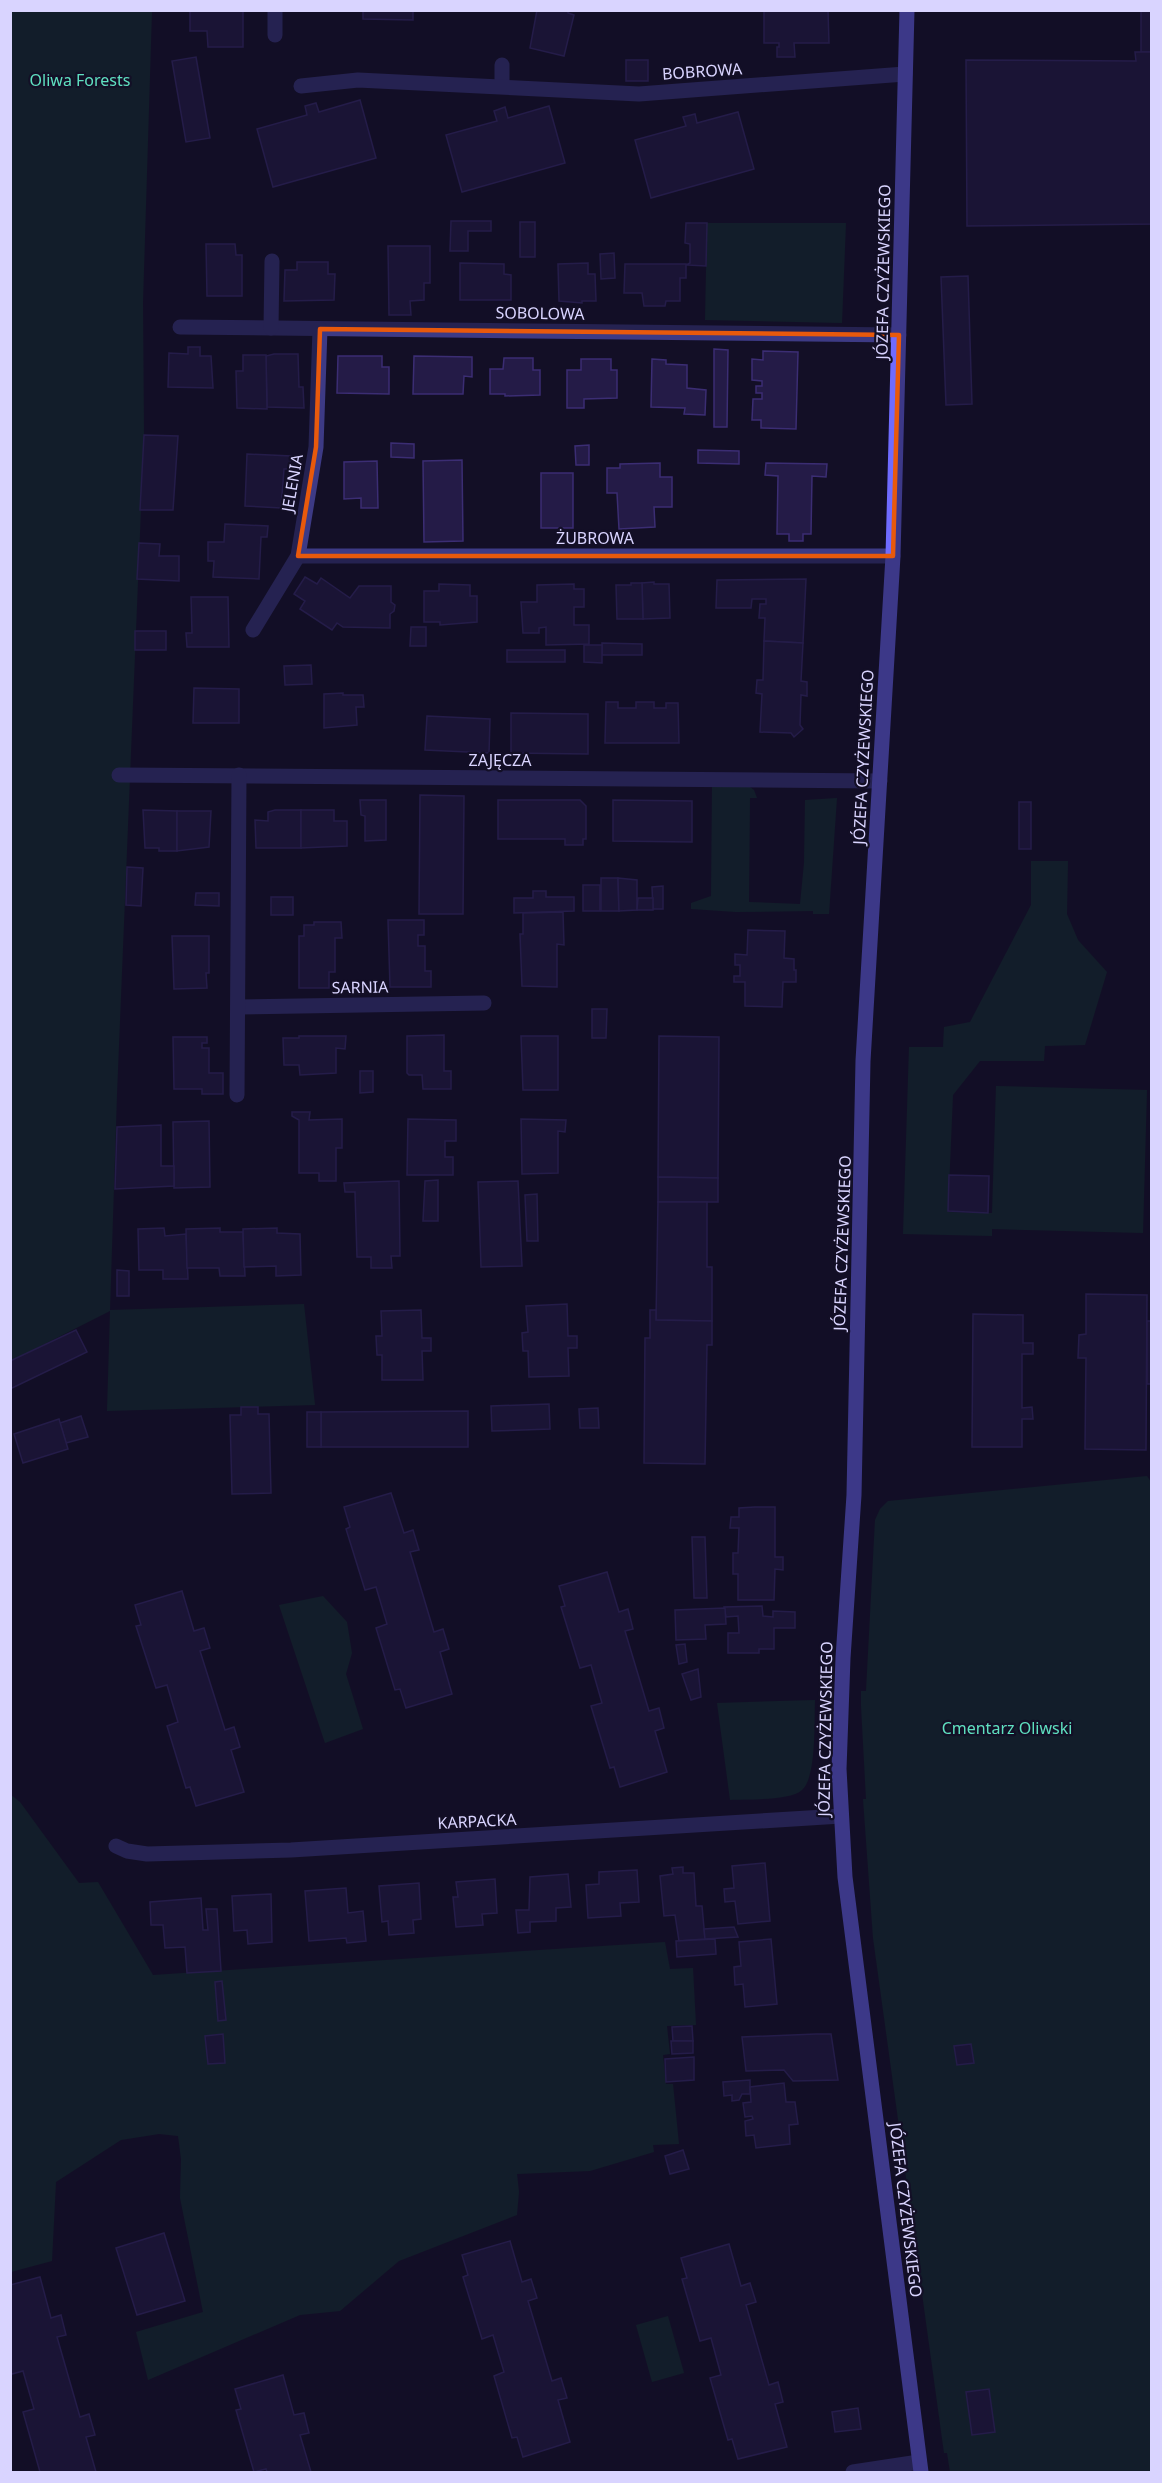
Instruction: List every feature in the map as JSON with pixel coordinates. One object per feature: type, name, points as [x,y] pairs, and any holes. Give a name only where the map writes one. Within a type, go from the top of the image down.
[{"type":"street","points":[[275,10],[275,35]]},
{"type":"street","name":"JÓZEFA CZYŻEWSKIEGO","points":[[907,10],[893,556],[863,1060],[854,1495],[839,1769],[845,1877],[920,2467]]},
{"type":"street","points":[[502,65],[502,86]]},
{"type":"street","name":"BOBROWA","points":[[301,86],[358,80],[639,94],[905,74]]},
{"type":"street","points":[[270,328],[272,261]]},
{"type":"street","name":"SOBOLOWA","points":[[180,327],[899,335]]},
{"type":"street","name":"JELENIA","points":[[253,630],[298,556],[316,447],[320,329]]},
{"type":"street","name":"ŻUBROWA","points":[[298,556],[893,556]]},
{"type":"street","name":"ZAJĘCZA","points":[[119,775],[880,781]]},
{"type":"street","points":[[237,1095],[239,775]]},
{"type":"street","name":"SARNIA","points":[[238,1007],[484,1003]]},
{"type":"street","name":"KARPACKA","points":[[116,1846],[127,1851],[147,1854],[291,1850],[841,1816]]},
{"type":"street","points":[[853,2472],[920,2467]]},
{"type":"highlighted area","points":[[320,329],[899,335],[893,556],[298,556],[316,447]]},
{"type":"green space","name":"Oliwa Forests","points":[[11,11],[152,11],[143,302],[144,435],[110,1310],[304,1304],[315,1405],[107,1411],[110,1311],[11,1361]]},
{"type":"green space","points":[[707,223],[846,223],[842,323],[705,320]]},
{"type":"green space","points":[[712,787],[750,787],[757,798],[750,798],[749,902],[800,904],[804,863],[805,800],[837,798],[829,914],[813,914],[813,911],[736,912],[691,909],[691,903],[711,896]]},
{"type":"green space","points":[[1031,861],[1068,861],[1067,914],[1078,940],[1107,972],[1085,1045],[1045,1046],[1044,1061],[980,1061],[953,1095],[948,1212],[992,1213],[996,1086],[1147,1090],[1143,1233],[992,1229],[992,1236],[903,1234],[909,1047],[943,1047],[944,1027],[970,1022],[1031,905]]},
{"type":"green space","name":"Cmentarz Oliwski","points":[[1147,1476],[1151,1482],[1151,2472],[950,2472],[947,2453],[944,2453],[873,1938],[863,1799],[866,1799],[861,1691],[866,1691],[875,1520],[880,1509],[888,1501]]},
{"type":"green space","points":[[323,1596],[347,1622],[352,1653],[346,1674],[363,1729],[325,1743],[279,1605]]},
{"type":"green space","points":[[815,1700],[812,1761],[807,1783],[802,1790],[796,1794],[778,1798],[730,1800],[717,1703]]},
{"type":"green space","points":[[10,1794],[20,1802],[79,1883],[98,1882],[153,1975],[665,1942],[670,1969],[693,1968],[696,2025],[667,2026],[670,2054],[663,2055],[666,2084],[673,2084],[679,2144],[653,2145],[654,2152],[590,2171],[517,2174],[519,2192],[517,2215],[399,2261],[340,2311],[300,2315],[148,2380],[136,2332],[203,2312],[180,2198],[181,2159],[178,2136],[159,2134],[121,2140],[56,2182],[52,2261],[11,2272]]},
{"type":"green space","points":[[668,2316],[684,2373],[652,2382],[636,2325]]},
{"type":"building","points":[[190,10],[243,10],[243,47],[208,47],[207,31],[190,31]]},
{"type":"building","points":[[363,10],[413,10],[413,20],[363,19]]},
{"type":"building","points":[[537,10],[568,10],[568,13],[574,15],[564,56],[530,48]]},
{"type":"building","points":[[764,10],[828,10],[829,43],[794,43],[795,57],[777,57],[779,43],[764,43]]},
{"type":"building","points":[[1141,10],[1152,10],[1152,52],[1141,52]]},
{"type":"building","points":[[1135,52],[1152,52],[1152,224],[967,226],[966,60],[1136,61]]},
{"type":"building","points":[[196,57],[210,138],[186,142],[172,61]]},
{"type":"building","points":[[626,60],[648,60],[648,81],[626,81]]},
{"type":"building","points":[[360,100],[376,158],[273,187],[257,129],[307,115],[305,106],[316,103],[319,112]]},
{"type":"building","points":[[549,106],[565,163],[462,192],[446,135],[497,121],[494,111],[505,107],[508,118]]},
{"type":"building","points":[[738,112],[754,169],[651,198],[635,140],[686,126],[683,117],[695,114],[697,123]]},
{"type":"building","points":[[451,221],[491,221],[491,231],[468,231],[468,251],[450,251]]},
{"type":"building","points":[[520,222],[535,222],[535,257],[520,257]]},
{"type":"building","points":[[686,223],[707,223],[706,266],[686,265],[690,263],[690,244],[685,243]]},
{"type":"building","points":[[206,244],[235,244],[236,255],[242,255],[242,296],[207,296]]},
{"type":"building","points":[[388,246],[430,246],[430,283],[424,283],[424,300],[410,301],[411,315],[389,315]]},
{"type":"building","points":[[614,253],[615,278],[601,279],[600,254]]},
{"type":"building","points":[[297,262],[328,262],[328,274],[335,274],[334,300],[284,301],[285,270],[297,270]]},
{"type":"building","points":[[460,263],[504,264],[504,274],[511,275],[511,300],[460,300]]},
{"type":"building","points":[[588,263],[588,274],[595,274],[596,301],[582,301],[582,303],[559,301],[558,264]]},
{"type":"building","points":[[625,264],[686,264],[686,278],[680,278],[680,301],[666,301],[665,306],[644,306],[642,293],[624,293]]},
{"type":"building","points":[[968,276],[972,404],[946,405],[941,277]]},
{"type":"building","points":[[188,347],[200,347],[200,356],[211,356],[213,388],[168,387],[169,353],[188,354]]},
{"type":"building","points":[[714,349],[728,350],[727,427],[714,427]]},
{"type":"building","points":[[763,351],[798,352],[796,429],[761,428],[761,420],[752,420],[753,399],[762,399],[762,393],[756,393],[756,386],[762,386],[762,381],[752,380],[752,359],[763,360]]},
{"type":"building","points":[[298,354],[299,387],[303,387],[304,408],[267,407],[266,356]]},
{"type":"building","points":[[243,355],[266,355],[267,409],[237,408],[236,371],[243,371]]},
{"type":"building","points":[[338,356],[382,356],[382,367],[389,367],[389,394],[337,393]]},
{"type":"building","points":[[414,356],[472,357],[472,377],[464,376],[463,394],[413,394]]},
{"type":"building","points":[[504,358],[533,358],[533,370],[540,370],[540,395],[490,394],[490,369],[503,369]]},
{"type":"building","points":[[581,359],[611,359],[611,370],[617,370],[617,398],[584,399],[584,408],[567,408],[567,370],[581,370]]},
{"type":"building","points":[[652,359],[666,360],[666,364],[687,365],[687,388],[706,390],[705,415],[684,414],[685,408],[651,407]]},
{"type":"building","points":[[144,435],[178,436],[173,510],[140,510]]},
{"type":"building","points":[[391,443],[414,444],[414,458],[391,457]]},
{"type":"building","points":[[589,445],[589,465],[576,465],[575,446]]},
{"type":"building","points":[[698,450],[739,451],[739,464],[698,463]]},
{"type":"building","points":[[247,454],[291,456],[290,469],[284,469],[281,508],[245,506]]},
{"type":"building","points":[[462,460],[463,541],[424,542],[423,461]]},
{"type":"building","points":[[377,461],[378,508],[361,508],[361,498],[344,499],[344,462]]},
{"type":"building","points":[[660,463],[660,477],[672,477],[672,507],[654,507],[655,527],[619,529],[617,493],[607,493],[607,468],[620,468],[620,464]]},
{"type":"building","points":[[766,463],[827,464],[826,477],[812,476],[811,534],[803,534],[803,541],[789,541],[789,534],[777,534],[778,476],[765,475]]},
{"type":"building","points":[[541,473],[573,473],[573,528],[541,528]]},
{"type":"building","points":[[225,524],[268,526],[267,537],[261,537],[259,579],[213,577],[214,561],[208,561],[208,542],[224,542]]},
{"type":"building","points":[[139,543],[160,544],[159,556],[179,556],[179,581],[137,579]]},
{"type":"building","points":[[305,577],[317,584],[321,578],[350,598],[359,586],[391,586],[391,602],[395,605],[394,611],[390,614],[390,628],[343,627],[337,623],[332,630],[300,609],[305,601],[294,594]]},
{"type":"building","points":[[806,579],[803,643],[764,641],[765,618],[759,618],[760,604],[766,604],[766,599],[752,599],[751,608],[716,608],[717,580]]},
{"type":"building","points":[[654,582],[654,584],[669,584],[670,618],[643,619],[642,583]]},
{"type":"building","points":[[631,583],[642,583],[643,619],[617,619],[616,585],[631,585]]},
{"type":"building","points":[[439,584],[470,585],[470,596],[477,596],[477,622],[440,625],[440,622],[424,622],[424,591],[439,591]]},
{"type":"building","points":[[574,584],[574,589],[584,589],[584,607],[574,607],[574,625],[589,625],[589,644],[546,645],[546,627],[539,628],[539,633],[523,633],[521,602],[537,602],[537,585]]},
{"type":"building","points":[[191,597],[228,597],[229,647],[187,647],[186,633],[192,633]]},
{"type":"building","points":[[411,627],[426,627],[426,646],[410,646]]},
{"type":"building","points":[[135,631],[166,631],[166,650],[135,650]]},
{"type":"building","points":[[764,641],[803,643],[801,681],[807,682],[807,696],[801,695],[800,725],[803,729],[794,737],[791,733],[760,732],[762,694],[756,693],[757,680],[763,680]]},
{"type":"building","points":[[602,643],[642,644],[642,655],[602,655]]},
{"type":"building","points":[[584,645],[602,645],[602,663],[584,662]]},
{"type":"building","points":[[507,650],[565,650],[565,662],[507,662]]},
{"type":"building","points":[[311,665],[312,684],[285,685],[284,666]]},
{"type":"building","points":[[194,688],[239,689],[239,723],[193,723]]},
{"type":"building","points":[[343,693],[343,695],[363,695],[364,707],[356,707],[357,725],[324,728],[324,694]]},
{"type":"building","points":[[606,702],[618,702],[618,708],[636,708],[636,702],[654,702],[654,708],[666,708],[666,703],[678,703],[679,743],[605,743]]},
{"type":"building","points":[[511,713],[588,714],[588,754],[511,753]]},
{"type":"building","points":[[427,716],[490,719],[489,753],[425,750]]},
{"type":"building","points":[[420,795],[464,796],[463,914],[419,914]]},
{"type":"building","points":[[360,800],[386,800],[386,840],[365,841],[365,816],[361,815]]},
{"type":"building","points":[[498,800],[580,800],[586,806],[586,839],[583,839],[583,845],[565,845],[565,839],[498,839]]},
{"type":"building","points":[[613,800],[692,801],[692,842],[613,841]]},
{"type":"building","points":[[1019,802],[1031,802],[1031,849],[1019,849]]},
{"type":"building","points":[[143,810],[177,811],[177,851],[145,848]]},
{"type":"building","points":[[301,810],[301,848],[256,848],[255,820],[268,821],[268,812]]},
{"type":"building","points":[[301,810],[334,810],[334,821],[347,821],[347,846],[301,848]]},
{"type":"building","points":[[177,811],[211,811],[209,847],[177,851]]},
{"type":"building","points":[[127,867],[143,868],[141,906],[126,905]]},
{"type":"building","points":[[601,878],[618,878],[619,911],[601,911]]},
{"type":"building","points":[[618,878],[637,880],[637,910],[619,911]]},
{"type":"building","points":[[583,885],[600,885],[600,911],[583,911]]},
{"type":"building","points":[[663,886],[663,909],[653,909],[652,887]]},
{"type":"building","points":[[533,891],[546,891],[546,897],[574,897],[574,911],[514,913],[514,898],[533,898]]},
{"type":"building","points":[[196,893],[219,893],[219,906],[195,905]]},
{"type":"building","points":[[271,897],[293,897],[293,915],[271,915]]},
{"type":"building","points":[[638,898],[653,898],[653,910],[637,910]]},
{"type":"building","points":[[563,912],[564,945],[557,944],[557,987],[522,986],[520,934],[523,934],[523,913]]},
{"type":"building","points":[[388,920],[424,920],[424,935],[418,935],[418,946],[425,946],[425,971],[431,971],[431,987],[390,987]]},
{"type":"building","points":[[314,922],[341,922],[342,938],[335,938],[335,972],[329,972],[329,988],[299,988],[299,936],[304,936],[304,925],[314,925]]},
{"type":"building","points":[[748,930],[785,931],[784,958],[794,959],[796,982],[783,982],[782,1007],[745,1006],[745,982],[734,982],[734,976],[740,976],[740,965],[735,965],[735,954],[747,955]]},
{"type":"building","points":[[172,936],[209,936],[207,988],[174,989]]},
{"type":"building","points":[[592,1009],[607,1009],[606,1038],[592,1038]]},
{"type":"building","points":[[444,1035],[444,1071],[451,1071],[451,1089],[423,1089],[422,1075],[407,1073],[407,1036]]},
{"type":"building","points":[[299,1036],[346,1036],[345,1049],[336,1048],[336,1073],[300,1075],[299,1065],[284,1065],[283,1038],[299,1038]]},
{"type":"building","points":[[521,1036],[558,1036],[558,1090],[523,1090]]},
{"type":"building","points":[[659,1036],[719,1037],[718,1178],[658,1177]]},
{"type":"building","points":[[173,1037],[207,1037],[207,1043],[202,1043],[202,1048],[209,1048],[209,1073],[223,1073],[223,1094],[202,1094],[202,1089],[174,1089]]},
{"type":"building","points":[[360,1071],[373,1071],[373,1092],[360,1093]]},
{"type":"building","points":[[292,1112],[310,1112],[309,1120],[342,1119],[342,1148],[336,1148],[336,1181],[319,1181],[319,1173],[299,1173],[299,1120],[292,1116]]},
{"type":"building","points":[[408,1119],[456,1120],[456,1141],[445,1141],[445,1157],[453,1157],[453,1175],[407,1175]]},
{"type":"building","points":[[521,1119],[566,1120],[565,1132],[558,1131],[558,1173],[522,1174]]},
{"type":"building","points":[[209,1121],[210,1187],[174,1188],[173,1122]]},
{"type":"building","points":[[161,1125],[161,1166],[174,1166],[174,1186],[115,1189],[117,1127]]},
{"type":"building","points":[[949,1175],[989,1176],[988,1213],[948,1211]]},
{"type":"building","points":[[658,1177],[718,1178],[718,1202],[658,1202]]},
{"type":"building","points":[[438,1180],[438,1221],[423,1221],[425,1181]]},
{"type":"building","points":[[399,1181],[400,1256],[391,1256],[392,1268],[371,1268],[371,1257],[357,1257],[355,1192],[345,1192],[344,1183]]},
{"type":"building","points":[[518,1181],[522,1266],[481,1267],[478,1182]]},
{"type":"building","points":[[537,1194],[538,1241],[527,1241],[525,1195]]},
{"type":"building","points":[[658,1202],[707,1202],[707,1267],[712,1267],[712,1321],[656,1320]]},
{"type":"building","points":[[164,1228],[165,1236],[186,1234],[188,1279],[163,1279],[163,1270],[139,1270],[138,1229]]},
{"type":"building","points":[[220,1228],[220,1232],[243,1232],[245,1276],[220,1276],[219,1268],[187,1268],[186,1229]]},
{"type":"building","points":[[277,1228],[277,1233],[300,1234],[301,1275],[276,1276],[276,1266],[244,1267],[243,1229]]},
{"type":"building","points":[[117,1270],[129,1271],[129,1296],[117,1296]]},
{"type":"building","points":[[1086,1294],[1147,1295],[1146,1450],[1085,1449],[1086,1358],[1078,1358],[1079,1335],[1086,1334]]},
{"type":"building","points":[[567,1304],[568,1336],[577,1336],[577,1348],[568,1348],[569,1376],[529,1377],[528,1351],[523,1351],[522,1333],[528,1332],[526,1306]]},
{"type":"building","points":[[421,1310],[422,1338],[431,1338],[431,1351],[422,1351],[423,1380],[382,1380],[382,1355],[377,1355],[376,1336],[382,1336],[381,1311]]},
{"type":"building","points":[[650,1310],[656,1310],[656,1320],[712,1321],[712,1345],[707,1345],[705,1464],[644,1463],[645,1338],[650,1338]]},
{"type":"building","points":[[973,1314],[1023,1315],[1023,1343],[1033,1343],[1033,1354],[1022,1354],[1022,1408],[1032,1407],[1033,1419],[1022,1419],[1022,1447],[972,1447]]},
{"type":"building","points":[[1147,1321],[1152,1321],[1152,1384],[1147,1384]]},
{"type":"building","points":[[76,1330],[87,1352],[10,1389],[10,1361]]},
{"type":"building","points":[[549,1404],[550,1429],[492,1431],[491,1406]]},
{"type":"building","points":[[241,1407],[258,1407],[258,1414],[269,1414],[271,1493],[232,1494],[230,1415],[241,1415]]},
{"type":"building","points":[[598,1408],[599,1428],[580,1428],[579,1409]]},
{"type":"building","points":[[468,1411],[468,1447],[321,1447],[321,1412]]},
{"type":"building","points":[[307,1412],[321,1412],[321,1447],[307,1447]]},
{"type":"building","points":[[81,1416],[88,1437],[66,1443],[60,1423]]},
{"type":"building","points":[[59,1419],[68,1449],[23,1463],[14,1434]]},
{"type":"building","points":[[391,1493],[404,1533],[413,1530],[419,1550],[410,1552],[434,1632],[443,1629],[449,1649],[440,1652],[452,1694],[406,1708],[400,1689],[395,1690],[376,1628],[387,1624],[376,1587],[365,1590],[346,1529],[350,1527],[344,1507]]},
{"type":"building","points":[[775,1507],[775,1557],[783,1557],[783,1570],[775,1569],[774,1600],[738,1600],[738,1574],[733,1574],[733,1553],[738,1553],[739,1528],[730,1528],[731,1517],[739,1517],[739,1508]]},
{"type":"building","points":[[692,1537],[705,1537],[707,1598],[694,1598]]},
{"type":"building","points":[[607,1572],[619,1612],[628,1609],[633,1629],[625,1631],[649,1711],[659,1708],[664,1728],[655,1731],[667,1772],[620,1787],[614,1767],[610,1768],[591,1706],[602,1703],[591,1665],[580,1668],[561,1607],[565,1606],[559,1586]]},
{"type":"building","points":[[182,1591],[194,1631],[204,1628],[210,1648],[200,1651],[225,1730],[234,1727],[240,1747],[231,1750],[244,1792],[196,1806],[190,1787],[186,1788],[167,1726],[178,1722],[167,1685],[156,1688],[136,1626],[141,1625],[135,1605]]},
{"type":"building","points":[[762,1606],[763,1616],[773,1617],[773,1611],[795,1612],[795,1628],[774,1628],[774,1649],[759,1649],[759,1653],[728,1653],[728,1633],[739,1633],[738,1616],[726,1617],[724,1607]]},
{"type":"building","points":[[725,1608],[726,1624],[705,1625],[706,1639],[676,1640],[675,1610]]},
{"type":"building","points":[[685,1644],[687,1662],[679,1664],[676,1645]]},
{"type":"building","points":[[698,1669],[701,1697],[691,1700],[682,1674]]},
{"type":"building","points":[[765,1863],[770,1921],[738,1924],[735,1901],[725,1902],[724,1889],[734,1888],[732,1866]]},
{"type":"building","points":[[683,1867],[683,1873],[694,1873],[696,1906],[702,1906],[705,1939],[679,1941],[675,1915],[664,1916],[660,1876],[673,1874],[672,1868]]},
{"type":"building","points":[[637,1870],[639,1902],[620,1903],[621,1916],[588,1918],[586,1885],[599,1884],[599,1872]]},
{"type":"building","points":[[568,1874],[571,1907],[556,1908],[556,1921],[530,1922],[530,1932],[518,1933],[516,1910],[529,1910],[530,1877]]},
{"type":"building","points":[[495,1879],[497,1913],[482,1914],[483,1925],[456,1927],[453,1897],[458,1897],[456,1882]]},
{"type":"building","points":[[419,1883],[421,1919],[413,1920],[414,1933],[389,1935],[388,1921],[382,1922],[379,1886]]},
{"type":"building","points":[[346,1888],[348,1913],[363,1911],[366,1941],[347,1943],[346,1938],[309,1941],[305,1891]]},
{"type":"building","points":[[271,1894],[272,1942],[248,1944],[247,1930],[234,1931],[232,1896]]},
{"type":"building","points":[[201,1898],[203,1930],[208,1930],[206,1909],[217,1909],[221,1971],[187,1973],[185,1947],[165,1948],[163,1925],[151,1925],[150,1902]]},
{"type":"building","points":[[734,1927],[738,1937],[705,1939],[704,1929]]},
{"type":"building","points":[[715,1939],[716,1954],[677,1957],[676,1941]]},
{"type":"building","points":[[771,1939],[777,2004],[745,2007],[743,1984],[735,1985],[734,1967],[741,1966],[739,1942]]},
{"type":"building","points":[[222,1981],[226,2020],[218,2021],[215,1982]]},
{"type":"building","points":[[692,2026],[693,2041],[673,2041],[672,2027]]},
{"type":"building","points":[[223,2034],[225,2063],[208,2064],[205,2036]]},
{"type":"building","points":[[831,2034],[838,2080],[793,2081],[784,2070],[746,2071],[742,2037]]},
{"type":"building","points":[[671,2041],[693,2041],[693,2053],[672,2054]]},
{"type":"building","points":[[971,2044],[974,2063],[957,2065],[954,2046]]},
{"type":"building","points":[[694,2057],[694,2080],[666,2082],[665,2059]]},
{"type":"building","points":[[750,2080],[750,2094],[742,2094],[739,2100],[732,2101],[732,2095],[724,2096],[723,2082]]},
{"type":"building","points":[[784,2083],[786,2102],[795,2102],[798,2124],[789,2125],[790,2144],[756,2148],[754,2135],[746,2136],[745,2121],[753,2119],[752,2116],[745,2117],[743,2103],[751,2102],[750,2087]]},
{"type":"building","points":[[683,2150],[689,2169],[670,2174],[665,2156]]},
{"type":"building","points":[[164,2233],[185,2301],[137,2315],[116,2248]]},
{"type":"building","points":[[510,2241],[522,2282],[531,2279],[537,2298],[528,2301],[552,2381],[561,2378],[567,2398],[558,2400],[570,2442],[523,2457],[517,2437],[512,2438],[494,2376],[504,2372],[493,2335],[482,2339],[463,2277],[468,2275],[462,2255]]},
{"type":"building","points":[[729,2244],[741,2286],[750,2283],[756,2302],[746,2305],[769,2385],[778,2382],[783,2402],[775,2404],[787,2447],[738,2459],[732,2439],[728,2440],[710,2378],[721,2375],[711,2338],[700,2341],[682,2279],[687,2278],[681,2258]]},
{"type":"building","points":[[40,2277],[51,2318],[61,2315],[66,2335],[57,2337],[80,2417],[89,2414],[95,2435],[86,2437],[96,2472],[40,2472],[23,2412],[34,2409],[23,2371],[12,2374],[10,2369],[10,2285]]},
{"type":"building","points":[[283,2375],[294,2415],[304,2413],[309,2433],[300,2435],[311,2472],[267,2472],[266,2469],[254,2472],[236,2410],[241,2409],[235,2389]]},
{"type":"building","points":[[989,2389],[995,2432],[972,2435],[966,2392]]},
{"type":"building","points":[[858,2408],[861,2429],[835,2432],[832,2412]]}]
